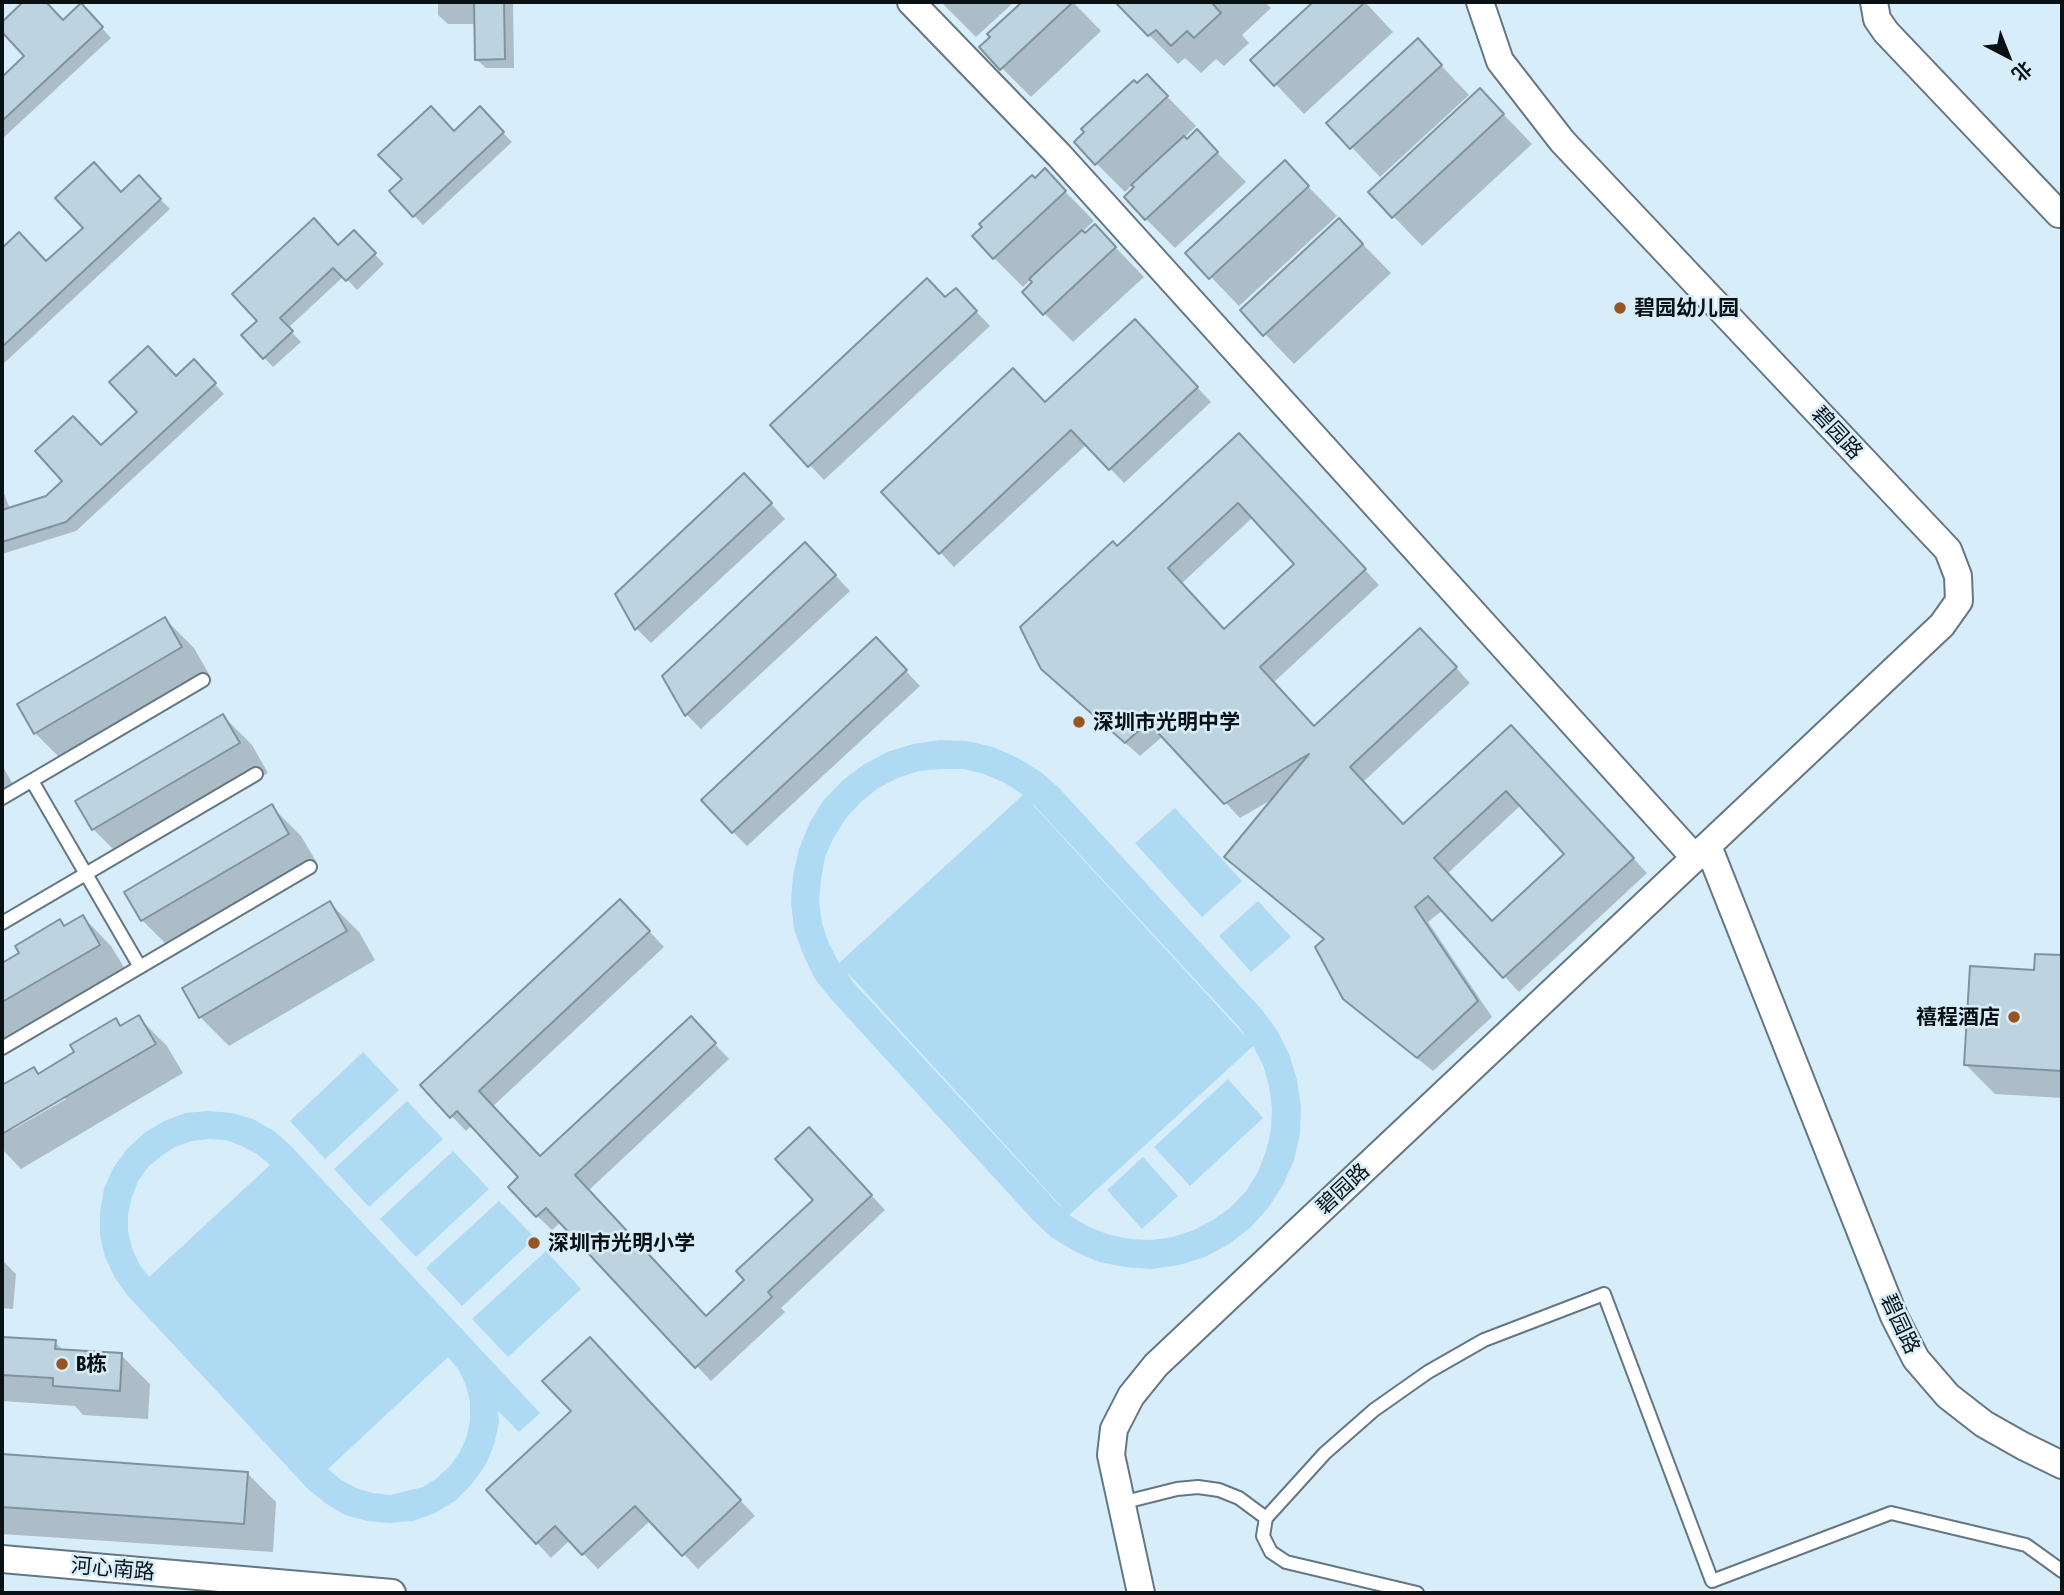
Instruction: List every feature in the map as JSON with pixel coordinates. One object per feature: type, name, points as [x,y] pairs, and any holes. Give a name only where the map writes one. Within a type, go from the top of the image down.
[{"type":"street","points":[[911,2],[1059,155],[1702,852]]},
{"type":"street","name":"碧园路","points":[[1141,1593],[1111,1455],[1114,1429],[1131,1396],[1156,1364],[1942,625],[1959,601],[1958,576],[1948,550],[1562,141],[1500,61],[1480,2]]},
{"type":"street","points":[[1874,2],[1877,19],[1886,32],[2059,214],[2062,211]]},
{"type":"street","name":"碧园路","points":[[1702,852],[1894,1317],[1916,1359],[1948,1396],[1984,1424],[2062,1465]]},
{"type":"street","name":"河心南路","points":[[2,1559],[392,1593]]},
{"type":"lane","points":[[2,798],[203,680]]},
{"type":"lane","points":[[2,923],[256,774]]},
{"type":"lane","points":[[32,781],[140,967]]},
{"type":"lane","points":[[2,1048],[310,867]]},
{"type":"lane","points":[[1417,1593],[1286,1562],[1271,1552],[1263,1536],[1266,1518],[1325,1453],[1374,1410],[1428,1372],[1484,1340],[1604,1294],[1712,1581],[1891,1513],[2026,1545],[2062,1572]]},
{"type":"lane","points":[[1120,1503],[1177,1489],[1198,1487],[1219,1490],[1239,1498],[1266,1518]]},
{"type":"shaded area","points":[[940,740],[967,741],[993,747],[1041,772],[1060,789],[1262,1010],[1277,1030],[1289,1054],[1297,1080],[1301,1107],[1300,1134],[1294,1160],[1283,1185],[1268,1208],[1250,1228],[1229,1244],[1205,1257],[1152,1269],[1099,1262],[1051,1237],[815,979],[794,929],[791,902],[799,849],[809,824],[823,801],[842,781],[887,752]],"holes":[[[963,769],[1005,783],[1023,795],[839,963],[822,923],[819,901],[825,857],[846,818],[861,802],[878,788],[919,771]],[[1033,805],[1240,1028],[1246,1037]],[[847,972],[1061,1207],[852,981]],[[1253,1046],[1263,1065],[1269,1086],[1271,1130],[1258,1172],[1246,1191],[1231,1207],[1194,1230],[1151,1240],[1107,1234],[1069,1215]]]},
{"type":"shaded area","points":[[1175,808],[1242,881],[1202,917],[1135,843]]},
{"type":"shaded area","points":[[1258,901],[1291,937],[1251,972],[1219,936]]},
{"type":"shaded area","points":[[363,1052],[399,1090],[325,1159],[290,1121]]},
{"type":"shaded area","points":[[1228,1079],[1263,1118],[1190,1186],[1154,1147]]},
{"type":"shaded area","points":[[407,1101],[443,1139],[369,1207],[334,1169]]},
{"type":"shaded area","points":[[185,1113],[232,1113],[253,1119],[274,1131],[540,1413],[519,1432],[498,1411],[499,1422],[494,1445],[485,1466],[455,1501],[435,1513],[413,1521],[390,1523],[345,1515],[325,1503],[308,1489],[128,1296],[115,1278],[105,1257],[100,1235],[104,1189],[113,1168],[127,1149],[144,1133]],"holes":[[[209,1139],[226,1140],[242,1146],[270,1165],[149,1277],[139,1264],[128,1231],[128,1214],[138,1181],[148,1167],[175,1147]],[[448,1357],[459,1370],[470,1402],[467,1436],[450,1466],[423,1487],[390,1495],[356,1488],[328,1469]]]},
{"type":"shaded area","points":[[453,1151],[489,1189],[416,1257],[380,1219]]},
{"type":"shaded area","points":[[1143,1157],[1178,1196],[1142,1229],[1107,1190]]},
{"type":"shaded area","points":[[499,1201],[535,1238],[462,1306],[426,1268]]},
{"type":"shaded area","points":[[546,1251],[581,1289],[508,1357],[472,1319]]},
{"type":"building","points":[[23,2],[46,2],[63,20],[81,3],[103,27],[2,121],[2,77],[24,56],[2,32],[2,22]]},
{"type":"building","points":[[474,2],[504,2],[505,59],[475,60]]},
{"type":"building","points":[[1022,2],[1073,2],[1000,70],[979,47],[990,37],[987,34]]},
{"type":"building","points":[[1115,2],[1211,2],[1221,13],[1194,38],[1187,31],[1171,46],[1156,30],[1148,36]]},
{"type":"building","points":[[1313,2],[1365,2],[1274,86],[1250,60]]},
{"type":"building","points":[[1418,38],[1442,65],[1350,149],[1326,123]]},
{"type":"building","points":[[1147,74],[1168,96],[1095,165],[1074,142],[1084,132],[1081,129],[1134,80],[1137,83]]},
{"type":"building","points":[[1480,88],[1504,114],[1392,218],[1368,192]]},
{"type":"building","points":[[431,106],[454,131],[480,106],[504,132],[413,217],[389,191],[402,179],[378,155]]},
{"type":"building","points":[[1197,129],[1218,152],[1145,220],[1124,197],[1134,187],[1131,185],[1163,155],[1184,136],[1187,139]]},
{"type":"building","points":[[1285,160],[1309,186],[1209,279],[1185,253]]},
{"type":"building","points":[[94,162],[121,192],[139,175],[161,199],[2,347],[2,248],[19,232],[46,261],[83,228],[55,198]]},
{"type":"building","points":[[1045,168],[1066,191],[993,259],[972,236],[982,227],[979,224],[1032,175],[1035,178]]},
{"type":"building","points":[[314,218],[338,245],[354,230],[376,253],[346,281],[333,268],[280,318],[293,331],[263,359],[241,335],[257,321],[232,294]]},
{"type":"building","points":[[1339,218],[1363,244],[1263,336],[1240,310]]},
{"type":"building","points":[[1095,224],[1116,247],[1043,315],[1022,292],[1032,282],[1029,279],[1082,230],[1085,233]]},
{"type":"building","points":[[927,278],[945,297],[956,288],[977,311],[808,467],[770,425]]},
{"type":"building","points":[[1135,319],[1198,387],[1109,470],[1071,430],[939,554],[881,492],[1013,368],[1045,402]]},
{"type":"building","points":[[148,346],[176,376],[194,359],[216,383],[66,522],[2,542],[2,510],[46,496],[62,481],[35,451],[73,416],[101,445],[137,412],[109,382]]},
{"type":"building","points":[[1239,433],[1366,569],[1260,667],[1314,726],[1420,628],[1457,667],[1350,767],[1403,824],[1511,725],[1634,858],[1503,978],[1428,896],[1415,907],[1478,1001],[1417,1058],[1343,999],[1315,947],[1324,939],[1224,857],[1309,754],[1224,804],[1148,722],[1125,743],[1041,669],[1020,627],[1113,541],[1117,546]],"holes":[[[1238,503],[1294,564],[1224,629],[1168,568]],[[1506,791],[1564,854],[1492,921],[1434,858]]]},
{"type":"building","points":[[744,473],[772,503],[635,630],[615,594]]},
{"type":"building","points":[[805,542],[836,575],[685,716],[662,676]]},
{"type":"building","points":[[165,617],[182,647],[34,734],[17,704]]},
{"type":"building","points":[[876,637],[907,670],[732,833],[701,800]]},
{"type":"building","points":[[223,714],[240,743],[92,830],[75,801]]},
{"type":"building","points":[[272,804],[289,834],[141,921],[124,892]]},
{"type":"building","points":[[620,899],[650,931],[479,1091],[540,1156],[691,1016],[716,1043],[575,1175],[706,1316],[744,1280],[736,1271],[813,1200],[775,1159],[809,1127],[872,1195],[768,1292],[772,1297],[695,1368],[546,1208],[536,1217],[508,1187],[518,1177],[457,1111],[450,1118],[420,1085]]},
{"type":"building","points":[[330,901],[347,931],[199,1018],[182,988]]},
{"type":"building","points":[[83,915],[100,945],[2,1002],[2,963],[19,953],[15,946],[60,919],[64,926]]},
{"type":"building","name":"禧程酒店","points":[[2035,954],[2062,955],[2062,1071],[1964,1065],[1970,966],[2034,970]]},
{"type":"building","points":[[139,1015],[156,1044],[2,1134],[2,1085],[34,1067],[38,1074],[74,1052],[70,1045],[116,1018],[120,1026]]},
{"type":"building","name":"B栋","points":[[2,1337],[56,1340],[55,1349],[122,1353],[120,1391],[53,1386],[53,1378],[2,1375]]},
{"type":"building","points":[[590,1337],[741,1500],[682,1556],[635,1506],[582,1555],[555,1526],[536,1544],[486,1490],[571,1411],[542,1381]]},
{"type":"building","points":[[2,1454],[248,1472],[244,1524],[2,1507]]},
{"type":"place","name":"碧园幼儿园","points":[[1620,308]]},
{"type":"place","name":"深圳市光明中学","points":[[1079,722]]},
{"type":"place","name":"禧程酒店","points":[[2014,1017]]},
{"type":"place","name":"深圳市光明小学","points":[[534,1243]]},
{"type":"place","name":"B栋","points":[[62,1364]]}]
